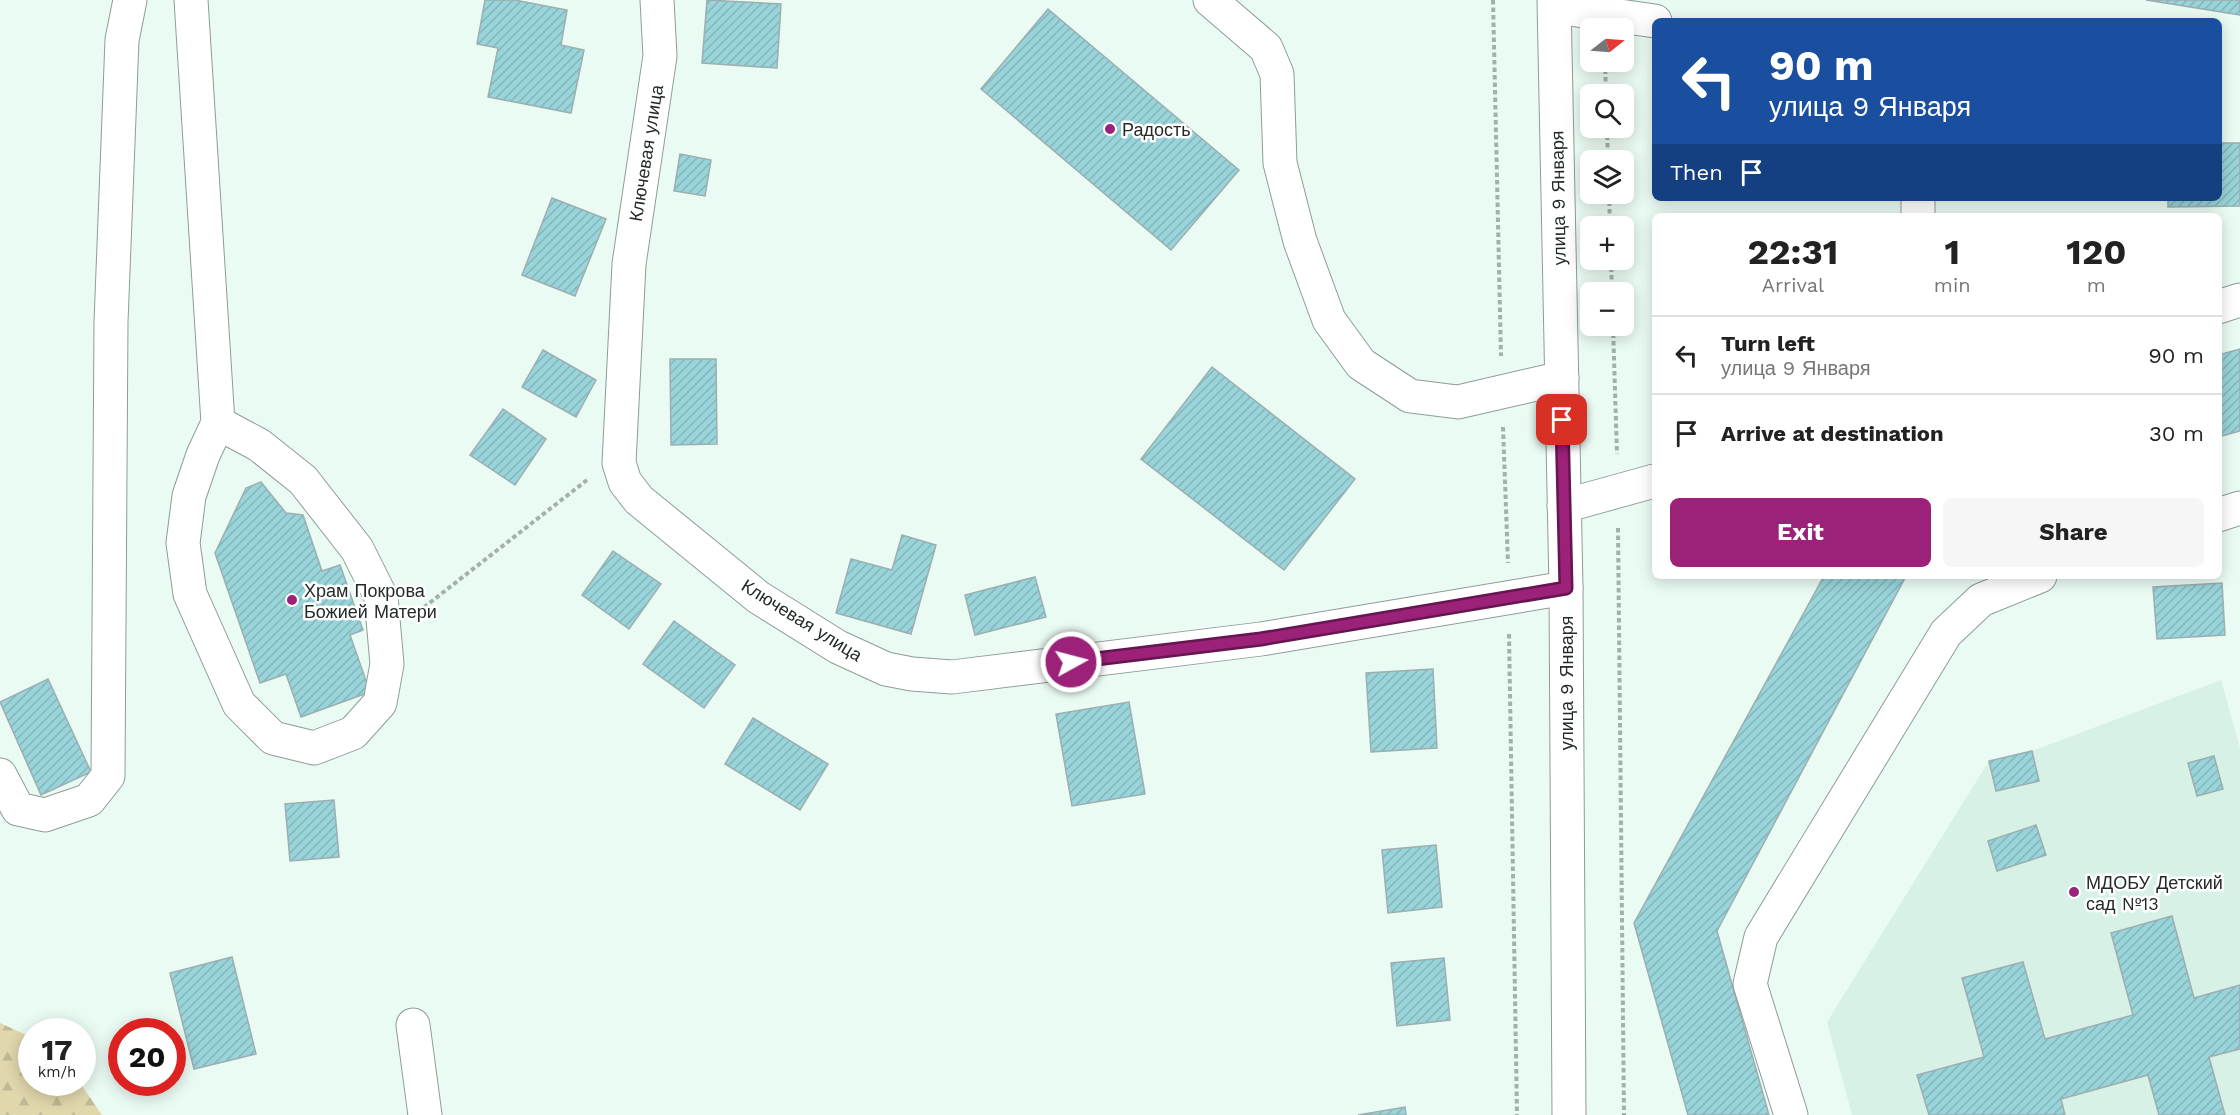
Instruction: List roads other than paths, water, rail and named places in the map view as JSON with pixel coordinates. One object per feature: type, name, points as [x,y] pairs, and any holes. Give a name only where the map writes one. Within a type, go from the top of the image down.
[{"type":"main road","points":[[0,775],[18,808],[45,815],[89,800],[108,776],[111,322],[122,40],[130,0]]},
{"type":"main road","points":[[191,0],[218,423],[203,454],[189,496],[183,543],[190,594],[239,705],[273,738],[314,748],[353,733],[380,703],[387,664],[381,597],[357,549],[303,480],[259,445],[218,423]]},
{"type":"main road","name":"Ключевая улица","points":[[657,0],[660,56],[629,264],[619,463],[625,482],[639,500],[758,597],[838,647],[886,669],[952,677],[1261,639],[1566,588]]},
{"type":"main road","points":[[1210,0],[1266,48],[1277,74],[1280,163],[1300,241],[1329,320],[1361,364],[1410,396],[1458,402],[1562,378]]},
{"type":"main road","points":[[1554,3],[1652,20]]},
{"type":"main road","name":"улица 9 Января","points":[[1554,3],[1566,588],[1569,1115]]},
{"type":"main road","points":[[2222,306],[2240,300]]},
{"type":"main road","points":[[1564,506],[1652,481]]},
{"type":"main road","points":[[2222,514],[2240,508]]},
{"type":"main road","points":[[1791,1115],[1750,984],[1761,937],[1946,633],[1981,600],[2033,579]]},
{"type":"main road","points":[[413,1025],[425,1115]]},
{"type":"place","name":"Радость","points":[[1110,129]]},
{"type":"place","name":"Храм Покрова Божией Матери","points":[[292,600]]},
{"type":"place","name":"МДОБУ Детский сад №13","points":[[2074,892]]}]
